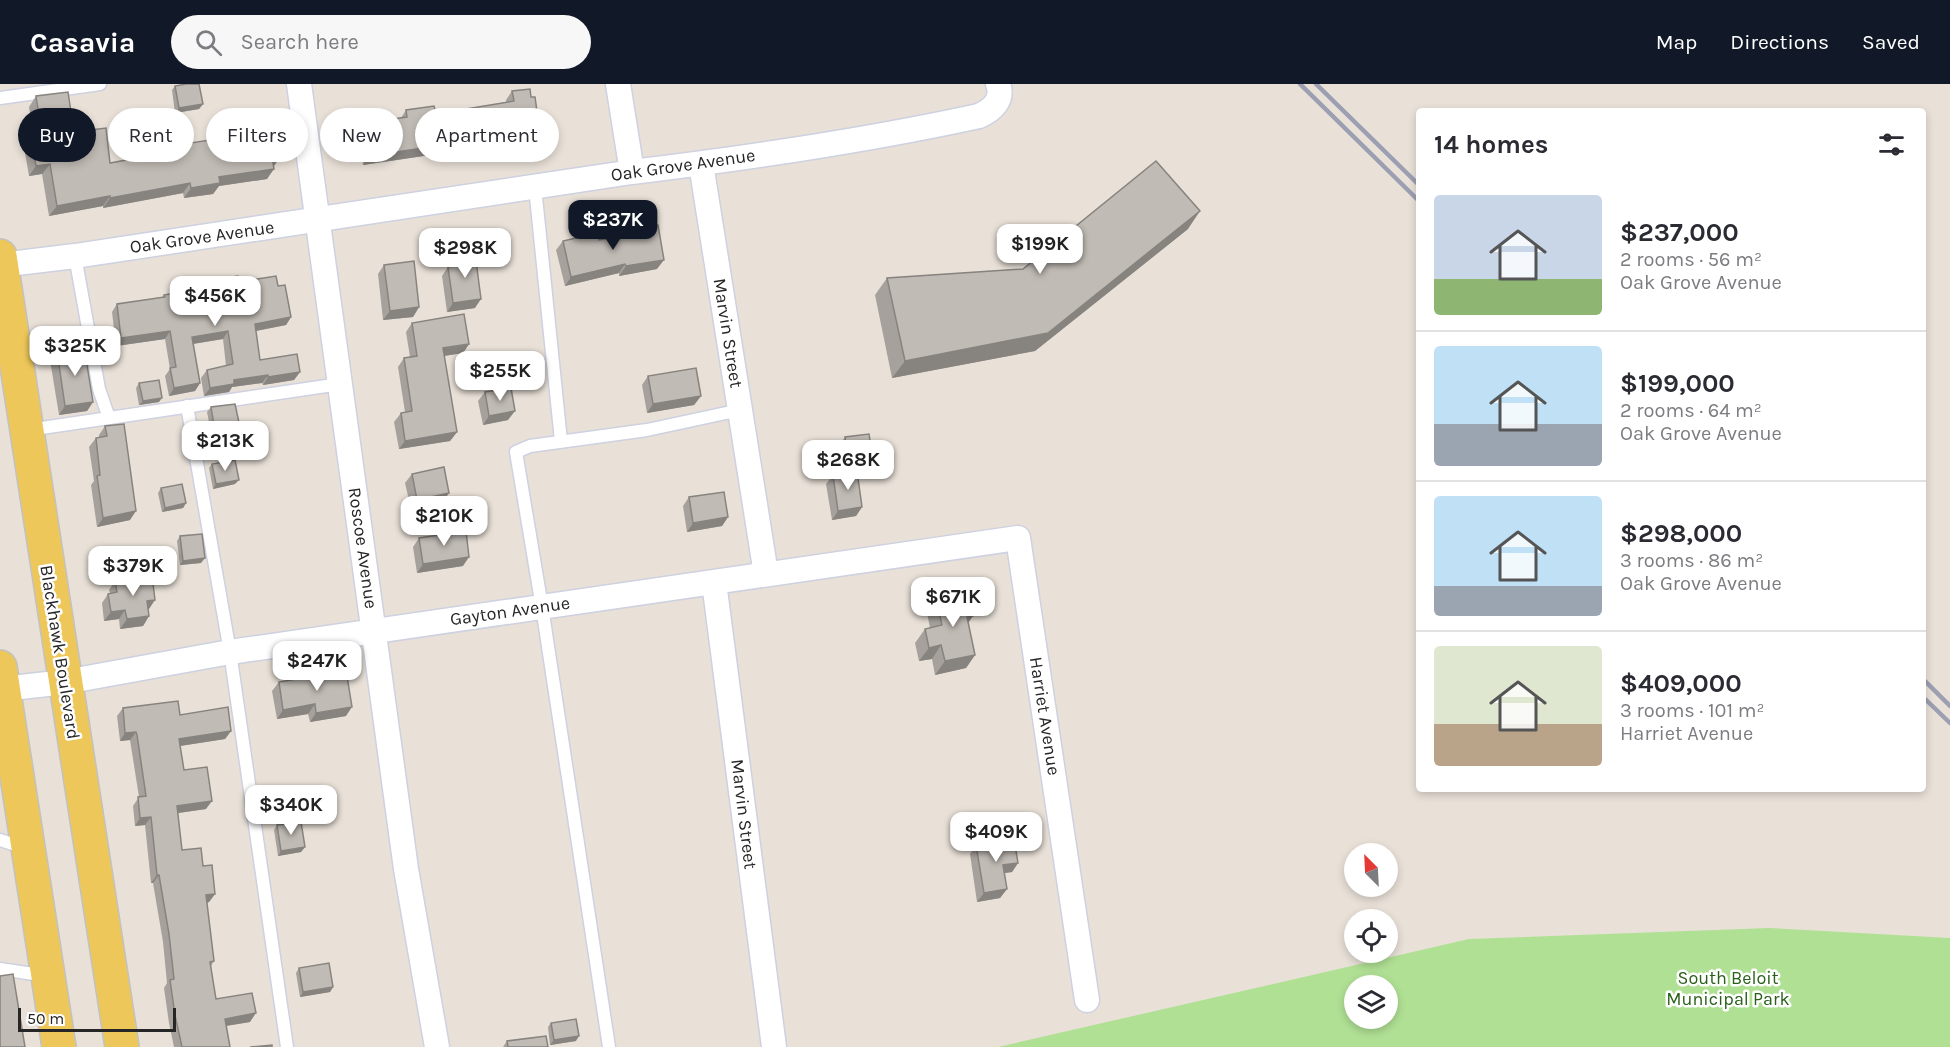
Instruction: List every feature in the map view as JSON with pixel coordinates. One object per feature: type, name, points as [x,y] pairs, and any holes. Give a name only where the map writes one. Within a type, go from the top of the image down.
[{"type":"main road","name":"Blackhawk Boulevard","points":[[0,262],[122,1047]]},
{"type":"main road","points":[[1,676],[6,747],[15,793],[14,845],[48,977],[59,1047]]},
{"type":"street","name":"Roscoe Avenue","points":[[299,84],[406,869],[437,1047]]},
{"type":"street","points":[[618,84],[632,172]]},
{"type":"street","name":"Oak Grove Avenue","points":[[0,262],[75,255],[906,132],[979,116],[996,106],[999,90]]},
{"type":"street","name":"Marvin Street","points":[[701,164],[766,574]]},
{"type":"street","name":"Gayton Avenue","points":[[1,676],[65,682],[230,652],[1018,538]]},
{"type":"street","name":"Harriet Avenue","points":[[1018,538],[1087,1000]]},
{"type":"street","name":"Marvin Street","points":[[714,582],[774,1047]]},
{"type":"lane","points":[[0,98],[100,84]]},
{"type":"lane","points":[[535,187],[561,441]]},
{"type":"lane","points":[[75,255],[99,389],[109,418]]},
{"type":"lane","points":[[26,430],[340,384]]},
{"type":"lane","points":[[188,406],[230,652],[287,1047]]},
{"type":"lane","points":[[609,1047],[516,452],[530,446],[647,430],[740,410]]},
{"type":"lane","points":[[0,969],[48,977]]},
{"type":"green space","name":"South Beloit Municipal Park","points":[[1769,928],[1950,938],[1950,1047],[998,1047],[1364,963],[1398,963],[1398,955],[1469,939]]},
{"type":"building","points":[[199,84],[203,104],[179,108],[175,86]]},
{"type":"building","points":[[530,89],[531,97],[535,97],[537,108],[472,108],[514,101],[512,91]]},
{"type":"building","points":[[68,92],[70,108],[38,108],[36,96]]},
{"type":"building","points":[[415,109],[415,149],[403,151],[403,118],[407,117],[406,110]]},
{"type":"building","points":[[106,128],[108,162],[110,163],[194,162],[194,142],[206,141],[206,162],[273,162],[274,169],[219,177],[220,183],[191,188],[190,183],[57,206],[50,164],[36,166],[35,162],[96,162],[96,129]]},
{"type":"building","points":[[1156,161],[1200,211],[1048,333],[905,361],[887,278],[1023,269]]},
{"type":"building","points":[[658,225],[664,260],[626,266],[625,264],[571,277],[563,241],[597,233],[599,240],[639,233],[638,228]]},
{"type":"building","points":[[475,253],[481,299],[453,303],[448,267],[458,265],[457,256]]},
{"type":"building","points":[[414,261],[419,307],[390,311],[384,265]]},
{"type":"building","points":[[238,276],[239,282],[276,276],[278,286],[285,285],[291,317],[255,324],[260,360],[297,354],[300,372],[234,380],[234,384],[210,388],[207,370],[233,364],[228,331],[192,337],[200,383],[174,388],[170,368],[176,367],[170,331],[121,338],[117,304],[165,297],[164,295],[213,286],[212,280]]},
{"type":"building","points":[[464,314],[469,344],[443,348],[457,432],[405,441],[401,413],[412,411],[404,358],[417,356],[412,323]]},
{"type":"building","points":[[84,347],[93,402],[65,406],[57,351]]},
{"type":"building","points":[[696,368],[701,396],[653,404],[648,376]]},
{"type":"building","points":[[159,380],[162,398],[143,401],[139,383]]},
{"type":"building","points":[[511,388],[515,411],[489,416],[485,392]]},
{"type":"building","points":[[235,404],[241,432],[216,437],[211,407]]},
{"type":"building","points":[[124,424],[136,511],[103,518],[97,476],[100,475],[96,438],[107,436],[105,426]]},
{"type":"building","points":[[869,434],[873,460],[849,463],[845,437]]},
{"type":"building","points":[[235,460],[239,480],[216,484],[212,464]]},
{"type":"building","points":[[444,467],[449,493],[417,500],[412,474]]},
{"type":"building","points":[[857,471],[862,507],[838,511],[833,475]]},
{"type":"building","points":[[182,484],[186,503],[165,508],[161,488]]},
{"type":"building","points":[[724,492],[728,517],[693,523],[689,497]]},
{"type":"building","points":[[466,531],[469,557],[423,564],[419,538]]},
{"type":"building","points":[[202,534],[205,558],[183,561],[180,536]]},
{"type":"building","points":[[152,575],[155,600],[147,601],[149,616],[127,619],[125,610],[111,612],[108,594],[117,592],[115,581]]},
{"type":"building","points":[[968,592],[973,616],[967,617],[975,655],[945,661],[941,645],[929,648],[925,629],[942,625],[936,599]]},
{"type":"building","points":[[346,670],[352,707],[316,713],[315,704],[283,710],[279,682]]},
{"type":"building","points":[[178,701],[180,715],[228,707],[231,731],[179,739],[184,770],[207,767],[212,801],[177,806],[182,850],[201,848],[203,866],[212,865],[215,894],[206,895],[214,961],[210,962],[216,999],[252,993],[256,1013],[225,1019],[230,1047],[182,1047],[170,980],[174,979],[169,934],[159,875],[157,875],[151,817],[140,818],[138,797],[146,796],[137,735],[136,732],[125,733],[123,708]]},
{"type":"building","points":[[301,822],[305,847],[281,851],[277,825]]},
{"type":"building","points":[[1014,839],[1018,863],[1003,865],[1007,889],[984,893],[976,845]]},
{"type":"building","points":[[329,963],[333,987],[303,992],[299,968]]},
{"type":"building","points":[[13,974],[25,1047],[0,1047],[0,976]]},
{"type":"building","points":[[576,1019],[579,1036],[554,1040],[551,1023]]},
{"type":"building","points":[[546,1036],[548,1047],[508,1047],[507,1041]]},
{"type":"railway","points":[[1300,84],[1416,198]]},
{"type":"railway","points":[[1316,84],[1416,182]]},
{"type":"railway","points":[[1926,682],[1950,706]]},
{"type":"railway","points":[[1926,700],[1950,723]]}]
